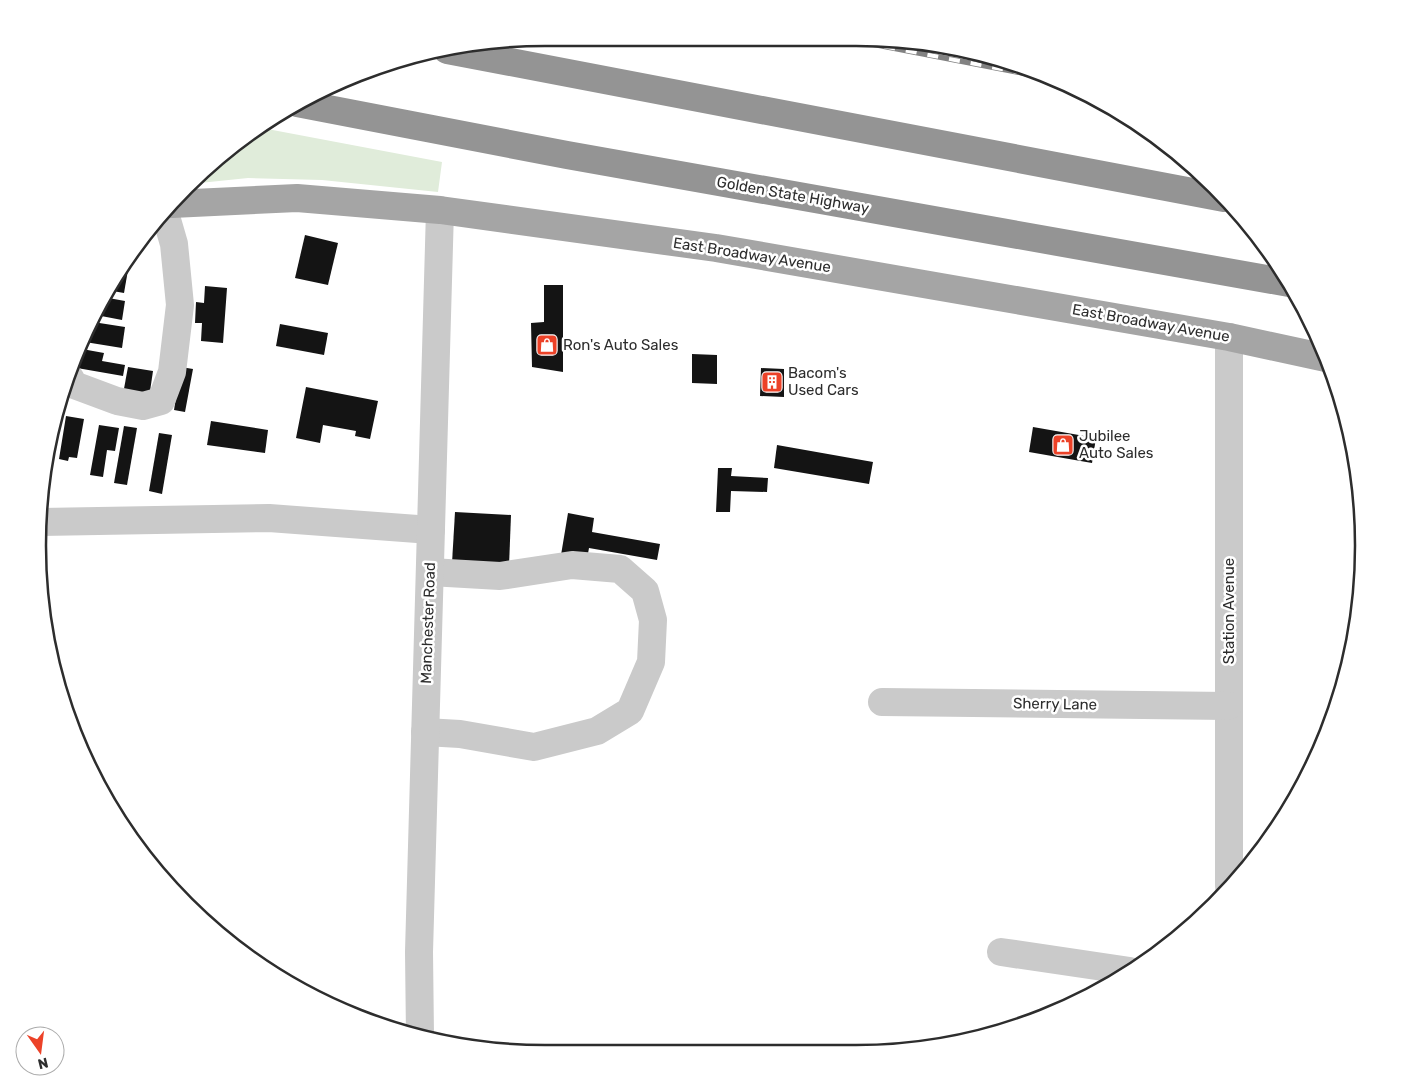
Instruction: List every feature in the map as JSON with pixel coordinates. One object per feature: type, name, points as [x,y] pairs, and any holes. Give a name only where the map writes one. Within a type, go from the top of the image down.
[{"type":"highway","points":[[465,53],[1212,196]]},
{"type":"highway","name":"Golden State Highway","points":[[310,106],[567,155],[1279,281]]},
{"type":"main road","name":"East Broadway Avenue","points":[[181,204],[296,198],[440,210],[716,248],[1229,337],[1318,356]]},
{"type":"street","name":"Manchester Road","points":[[420,1029],[419,952],[440,210]]},
{"type":"street","points":[[73,384],[116,401],[142,406],[161,400],[172,372],[180,305],[174,244],[167,220]]},
{"type":"street","name":"Station Avenue","points":[[1229,337],[1228,706],[1230,876]]},
{"type":"street","points":[[47,522],[269,518],[431,530]]},
{"type":"street","points":[[426,732],[460,734],[534,747],[596,730],[630,711],[651,662],[653,620],[645,591],[620,569],[572,566],[500,576],[430,572]]},
{"type":"street","name":"Sherry Lane","points":[[882,702],[1228,706]]},
{"type":"street","points":[[1001,952],[1119,969]]},
{"type":"green space","points":[[269,129],[442,162],[438,192],[322,180],[248,178],[202,183],[242,149]]},
{"type":"building","points":[[305,235],[338,243],[328,285],[295,278]]},
{"type":"building","points":[[128,272],[124,293],[116,292]]},
{"type":"building","name":"Ron's Auto Sales","points":[[544,285],[563,285],[563,372],[532,367],[531,323],[544,322]]},
{"type":"building","points":[[205,286],[227,288],[223,343],[201,341],[202,323],[195,323],[196,302],[204,303]]},
{"type":"building","points":[[112,299],[125,301],[122,320],[103,316]]},
{"type":"building","points":[[99,323],[125,327],[122,348],[89,343]]},
{"type":"building","points":[[280,324],[328,333],[324,355],[276,346]]},
{"type":"building","points":[[86,350],[104,353],[102,361],[125,365],[123,376],[79,368]]},
{"type":"building","points":[[692,354],[717,355],[717,384],[692,383]]},
{"type":"building","points":[[128,367],[153,371],[149,398],[123,394]]},
{"type":"building","points":[[181,367],[193,369],[185,412],[174,410]]},
{"type":"building","name":"Bacom's Used Cars","points":[[761,368],[784,369],[784,397],[760,396]]},
{"type":"building","points":[[306,387],[378,401],[370,439],[355,436],[356,431],[323,425],[320,443],[296,438]]},
{"type":"building","points":[[66,416],[84,419],[77,458],[69,457],[68,461],[59,459]]},
{"type":"building","points":[[211,421],[268,430],[265,453],[207,445]]},
{"type":"building","points":[[99,425],[119,428],[115,451],[107,450],[103,477],[90,475]]},
{"type":"building","points":[[124,426],[137,428],[127,485],[114,483]]},
{"type":"building","name":"Jubilee Auto Sales","points":[[1033,427],[1096,438],[1092,463],[1029,452]]},
{"type":"building","points":[[159,433],[172,435],[162,494],[149,491]]},
{"type":"building","points":[[777,445],[873,462],[869,484],[774,468]]},
{"type":"building","points":[[718,468],[732,468],[731,476],[768,478],[767,492],[731,491],[730,512],[716,512]]},
{"type":"building","points":[[455,512],[511,515],[509,566],[452,563]]},
{"type":"building","points":[[568,513],[594,518],[592,532],[660,544],[657,560],[589,548],[587,559],[561,555]]},
{"type":"railway","points":[[887,47],[1007,70]]},
{"type":"place","name":"Ron's Auto Sales","points":[[547,345]]},
{"type":"place","name":"Bacom's Used Cars","points":[[772,382]]},
{"type":"place","name":"Jubilee Auto Sales","points":[[1063,445]]}]
